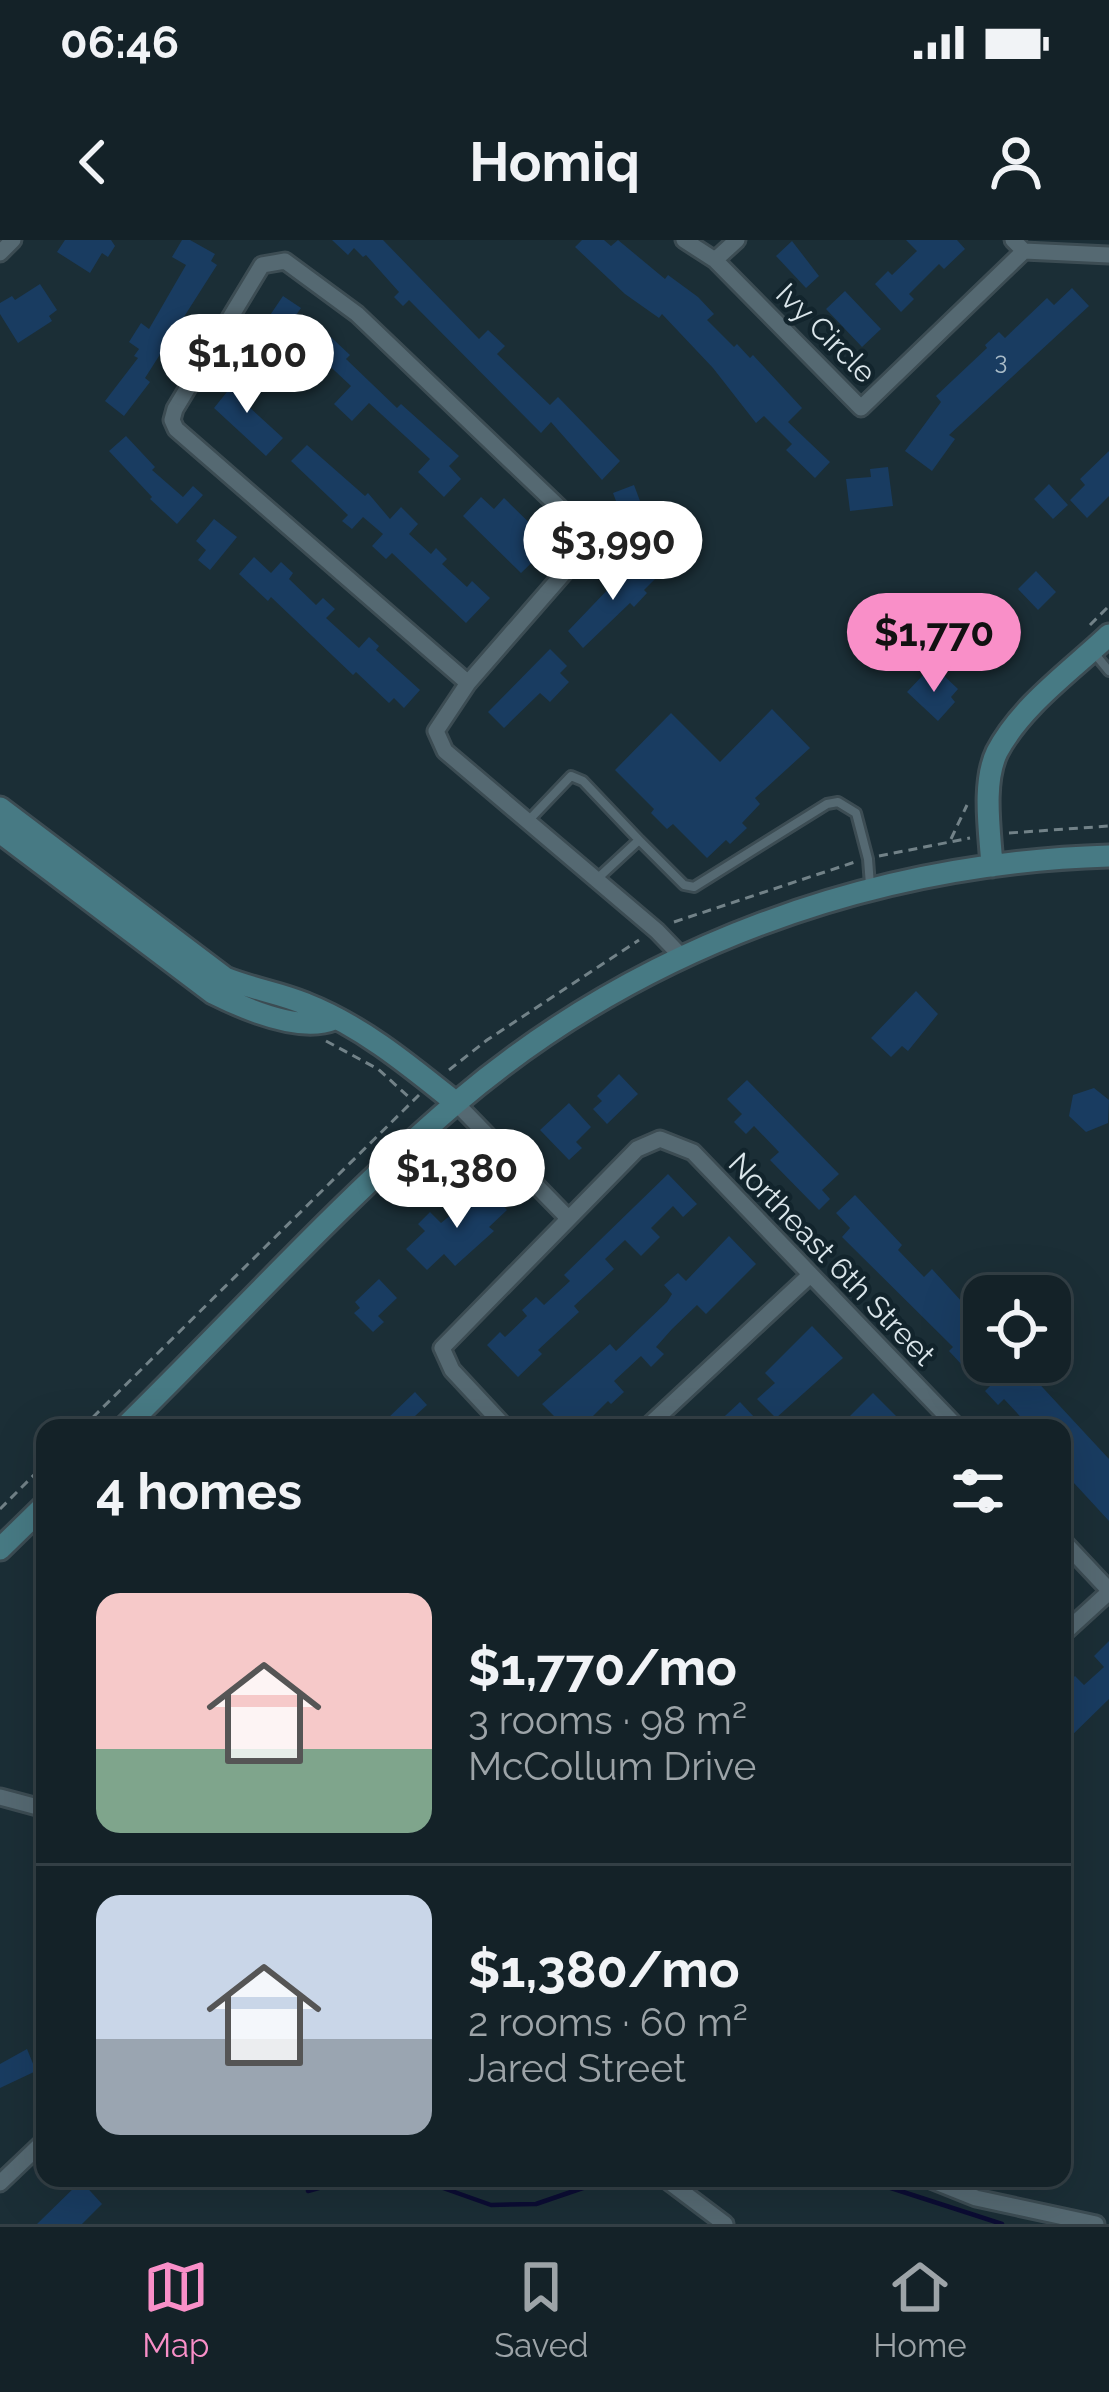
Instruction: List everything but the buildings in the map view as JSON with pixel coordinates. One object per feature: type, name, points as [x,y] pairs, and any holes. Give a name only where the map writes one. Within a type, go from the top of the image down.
[{"type":"main road","points":[[992,866],[989,794],[995,755],[1022,718],[1101,643]]},
{"type":"main road","points":[[0,808],[225,978],[254,991],[307,1004],[372,1039],[456,1103]]},
{"type":"main road","points":[[0,832],[213,993],[238,1005],[317,1026],[334,1019]]},
{"type":"main road","points":[[133,1419],[456,1103],[534,1043],[617,991],[741,930],[870,887],[992,866],[1109,856]]},
{"type":"main road","points":[[0,1549],[36,1514]]},
{"type":"street","points":[[0,253],[13,240]]},
{"type":"street","points":[[684,240],[715,260],[736,240]]},
{"type":"street","name":"Ivy Circle","points":[[715,260],[861,408],[1019,246],[1109,255]]},
{"type":"street","points":[[468,682],[176,429],[172,420],[176,409],[262,265],[285,261],[357,314],[584,531],[583,551],[468,682],[436,730],[445,751],[682,957]]},
{"type":"street","points":[[456,1103],[567,1217],[442,1348],[452,1370],[498,1419]]},
{"type":"street","name":"Northeast 6th Street","points":[[567,1217],[637,1149],[659,1139],[693,1152],[949,1419]]},
{"type":"street","points":[[656,1419],[809,1276]]},
{"type":"street","points":[[1071,1550],[1109,1591],[1071,1627]]},
{"type":"street","points":[[0,1797],[36,1807]]},
{"type":"street","points":[[0,2183],[36,2149]]},
{"type":"street","points":[[676,2187],[725,2224]]},
{"type":"street","points":[[948,2187],[976,2198],[1096,2224]]},
{"type":"lane","points":[[1101,643],[1109,671]]},
{"type":"lane","points":[[528,821],[571,776],[583,781],[684,885],[694,887],[838,802],[856,813],[870,887]]},
{"type":"lane","points":[[596,879],[639,840]]},
{"type":"path","points":[[0,1509],[36,1473]]},
{"type":"waterway","points":[[308,2191],[322,2187]]},
{"type":"waterway","points":[[440,2187],[491,2205],[536,2204],[586,2187]]},
{"type":"waterway","points":[[888,2187],[1002,2224]]}]
